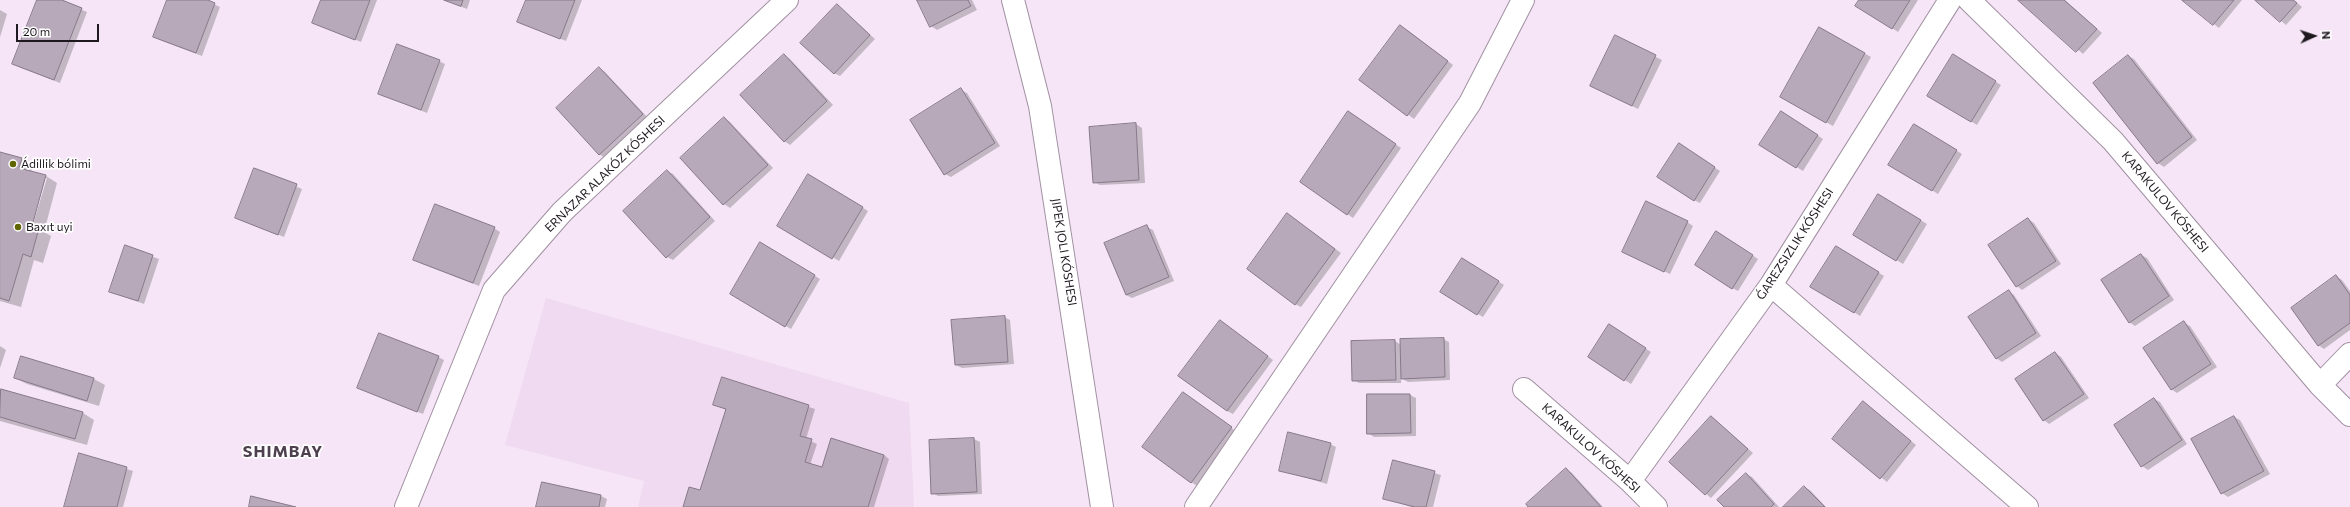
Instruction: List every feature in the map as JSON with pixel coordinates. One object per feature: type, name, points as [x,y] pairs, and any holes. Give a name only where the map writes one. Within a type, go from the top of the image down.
[{"type":"street","name":"ERNAZAR ALAKÓZ KÓSHESI","points":[[406,507],[494,290],[562,212],[787,0]]},
{"type":"street","points":[[1013,0],[1040,106],[1102,507]]},
{"type":"street","points":[[1196,507],[1470,103],[1523,0]]},
{"type":"street","name":"ǴAREZSIZLIK KÓSHESI","points":[[1630,481],[1771,285],[1950,0]]},
{"type":"street","name":"KARAKULOV KÓSHESI","points":[[1969,0],[2113,141],[2320,385],[2350,414]]},
{"type":"street","points":[[1771,285],[2027,507]]},
{"type":"street","points":[[2320,385],[2350,354]]},
{"type":"street","name":"KARAKULOV KÓSHESI","points":[[1524,389],[1630,481],[1656,507]]},
{"type":"shaded area","points":[[546,298],[909,403],[914,507],[638,507],[644,481],[505,445]]},
{"type":"building","points":[[37,0],[62,0],[82,8],[54,80],[12,64]]},
{"type":"building","points":[[167,0],[208,0],[215,3],[196,53],[153,37]]},
{"type":"building","points":[[321,0],[370,0],[355,40],[312,23]]},
{"type":"building","points":[[444,0],[463,0],[461,6]]},
{"type":"building","points":[[526,0],[575,0],[560,39],[517,22]]},
{"type":"building","points":[[917,0],[968,0],[971,6],[930,27]]},
{"type":"building","points":[[1859,0],[1910,0],[1892,29],[1855,6]]},
{"type":"building","points":[[2018,0],[2064,0],[2097,29],[2076,52]]},
{"type":"building","points":[[2182,0],[2234,0],[2213,25]]},
{"type":"building","points":[[2255,0],[2293,0],[2297,3],[2280,22]]},
{"type":"building","points":[[837,4],[870,35],[834,74],[800,43]]},
{"type":"building","points":[[1400,25],[1448,61],[1407,116],[1359,80]]},
{"type":"building","points":[[1819,27],[1865,53],[1826,123],[1780,97]]},
{"type":"building","points":[[1615,35],[1656,55],[1632,106],[1590,86]]},
{"type":"building","points":[[397,44],[440,60],[421,110],[378,94]]},
{"type":"building","points":[[784,54],[827,101],[784,142],[740,95]]},
{"type":"building","points":[[1953,54],[1996,81],[1971,122],[1927,96]]},
{"type":"building","points":[[2128,55],[2192,137],[2157,164],[2093,83]]},
{"type":"building","points":[[599,67],[643,114],[599,155],[556,108]]},
{"type":"building","points":[[961,88],[995,143],[944,175],[910,120]]},
{"type":"building","points":[[1348,111],[1396,144],[1347,215],[1300,182]]},
{"type":"building","points":[[1781,111],[1818,135],[1796,168],[1759,145]]},
{"type":"building","points":[[724,117],[768,165],[723,205],[680,158]]},
{"type":"building","points":[[1136,123],[1139,180],[1093,183],[1089,127]]},
{"type":"building","points":[[1914,124],[1957,150],[1932,191],[1888,165]]},
{"type":"building","points":[[1679,143],[1715,167],[1694,201],[1657,177]]},
{"type":"building","name":"Baxıt uyi","points":[[0,152],[22,158],[19,168],[46,175],[32,226],[39,228],[31,257],[23,254],[9,301],[0,298]]},
{"type":"building","points":[[254,168],[297,184],[278,235],[235,218]]},
{"type":"building","points":[[667,170],[710,217],[666,258],[623,211]]},
{"type":"building","points":[[808,174],[863,207],[832,259],[777,226]]},
{"type":"building","points":[[1878,194],[1921,220],[1896,261],[1853,235]]},
{"type":"building","points":[[1646,201],[1688,221],[1664,272],[1622,252]]},
{"type":"building","points":[[435,204],[495,227],[473,283],[413,260]]},
{"type":"building","points":[[1287,213],[1335,249],[1295,305],[1247,269]]},
{"type":"building","points":[[2028,218],[2056,261],[2016,287],[1988,245]]},
{"type":"building","points":[[1147,225],[1169,277],[1126,295],[1104,243]]},
{"type":"building","points":[[1716,231],[1753,255],[1732,289],[1695,265]]},
{"type":"building","points":[[760,242],[815,275],[785,327],[730,294]]},
{"type":"building","points":[[125,245],[153,255],[138,301],[109,292]]},
{"type":"building","points":[[1836,246],[1879,272],[1854,313],[1810,287]]},
{"type":"building","points":[[2141,254],[2169,296],[2129,323],[2101,280]]},
{"type":"building","points":[[1462,258],[1499,281],[1477,315],[1440,292]]},
{"type":"building","points":[[2336,275],[2350,295],[2350,323],[2318,346],[2291,308]]},
{"type":"building","points":[[2009,290],[2036,333],[1996,359],[1968,317]]},
{"type":"building","points":[[1005,316],[1008,362],[955,365],[951,320]]},
{"type":"building","points":[[1220,320],[1268,356],[1227,411],[1178,376]]},
{"type":"building","points":[[2184,321],[2211,364],[2171,390],[2143,348]]},
{"type":"building","points":[[1609,324],[1646,348],[1624,381],[1588,357]]},
{"type":"building","points":[[379,333],[439,356],[417,412],[357,388]]},
{"type":"building","points":[[1444,338],[1445,377],[1401,379],[1400,339]]},
{"type":"building","points":[[1395,340],[1396,380],[1352,381],[1351,341]]},
{"type":"building","points":[[2055,352],[2084,394],[2043,421],[2015,379]]},
{"type":"building","points":[[21,356],[94,378],[87,401],[14,378]]},
{"type":"building","points":[[722,377],[809,405],[800,436],[812,439],[805,462],[822,467],[831,438],[884,455],[868,507],[683,507],[689,487],[700,490],[726,409],[713,405]]},
{"type":"building","points":[[1,389],[83,412],[75,439],[0,417]]},
{"type":"building","points":[[1183,392],[1232,427],[1191,483],[1142,447]]},
{"type":"building","points":[[1367,394],[1410,394],[1411,433],[1367,434]]},
{"type":"building","points":[[2154,398],[2182,440],[2141,467],[2114,425]]},
{"type":"building","points":[[1863,401],[1911,441],[1880,479],[1832,439]]},
{"type":"building","points":[[1711,416],[1748,449],[1705,495],[1669,462]]},
{"type":"building","points":[[2234,416],[2264,471],[2221,494],[2191,439]]},
{"type":"building","points":[[1288,432],[1331,443],[1321,481],[1279,471]]},
{"type":"building","points":[[974,438],[977,492],[931,494],[929,440]]},
{"type":"building","points":[[79,453],[127,467],[117,507],[64,507]]},
{"type":"building","points":[[1393,460],[1435,471],[1426,507],[1415,507],[1383,499]]},
{"type":"building","points":[[1566,468],[1601,507],[1528,507],[1526,504]]},
{"type":"building","points":[[1746,473],[1774,504],[1771,507],[1724,507],[1717,500]]},
{"type":"building","points":[[542,482],[601,495],[599,507],[536,507]]},
{"type":"building","points":[[1804,486],[1825,507],[1783,507]]},
{"type":"building","points":[[251,496],[296,507],[249,507]]},
{"type":"place","name":"Ádillik bólimi","points":[[13,164]]},
{"type":"place","name":"Baxıt uyi","points":[[18,227]]},
{"type":"district","name":"SHIMBAY","points":[[283,452]]}]
